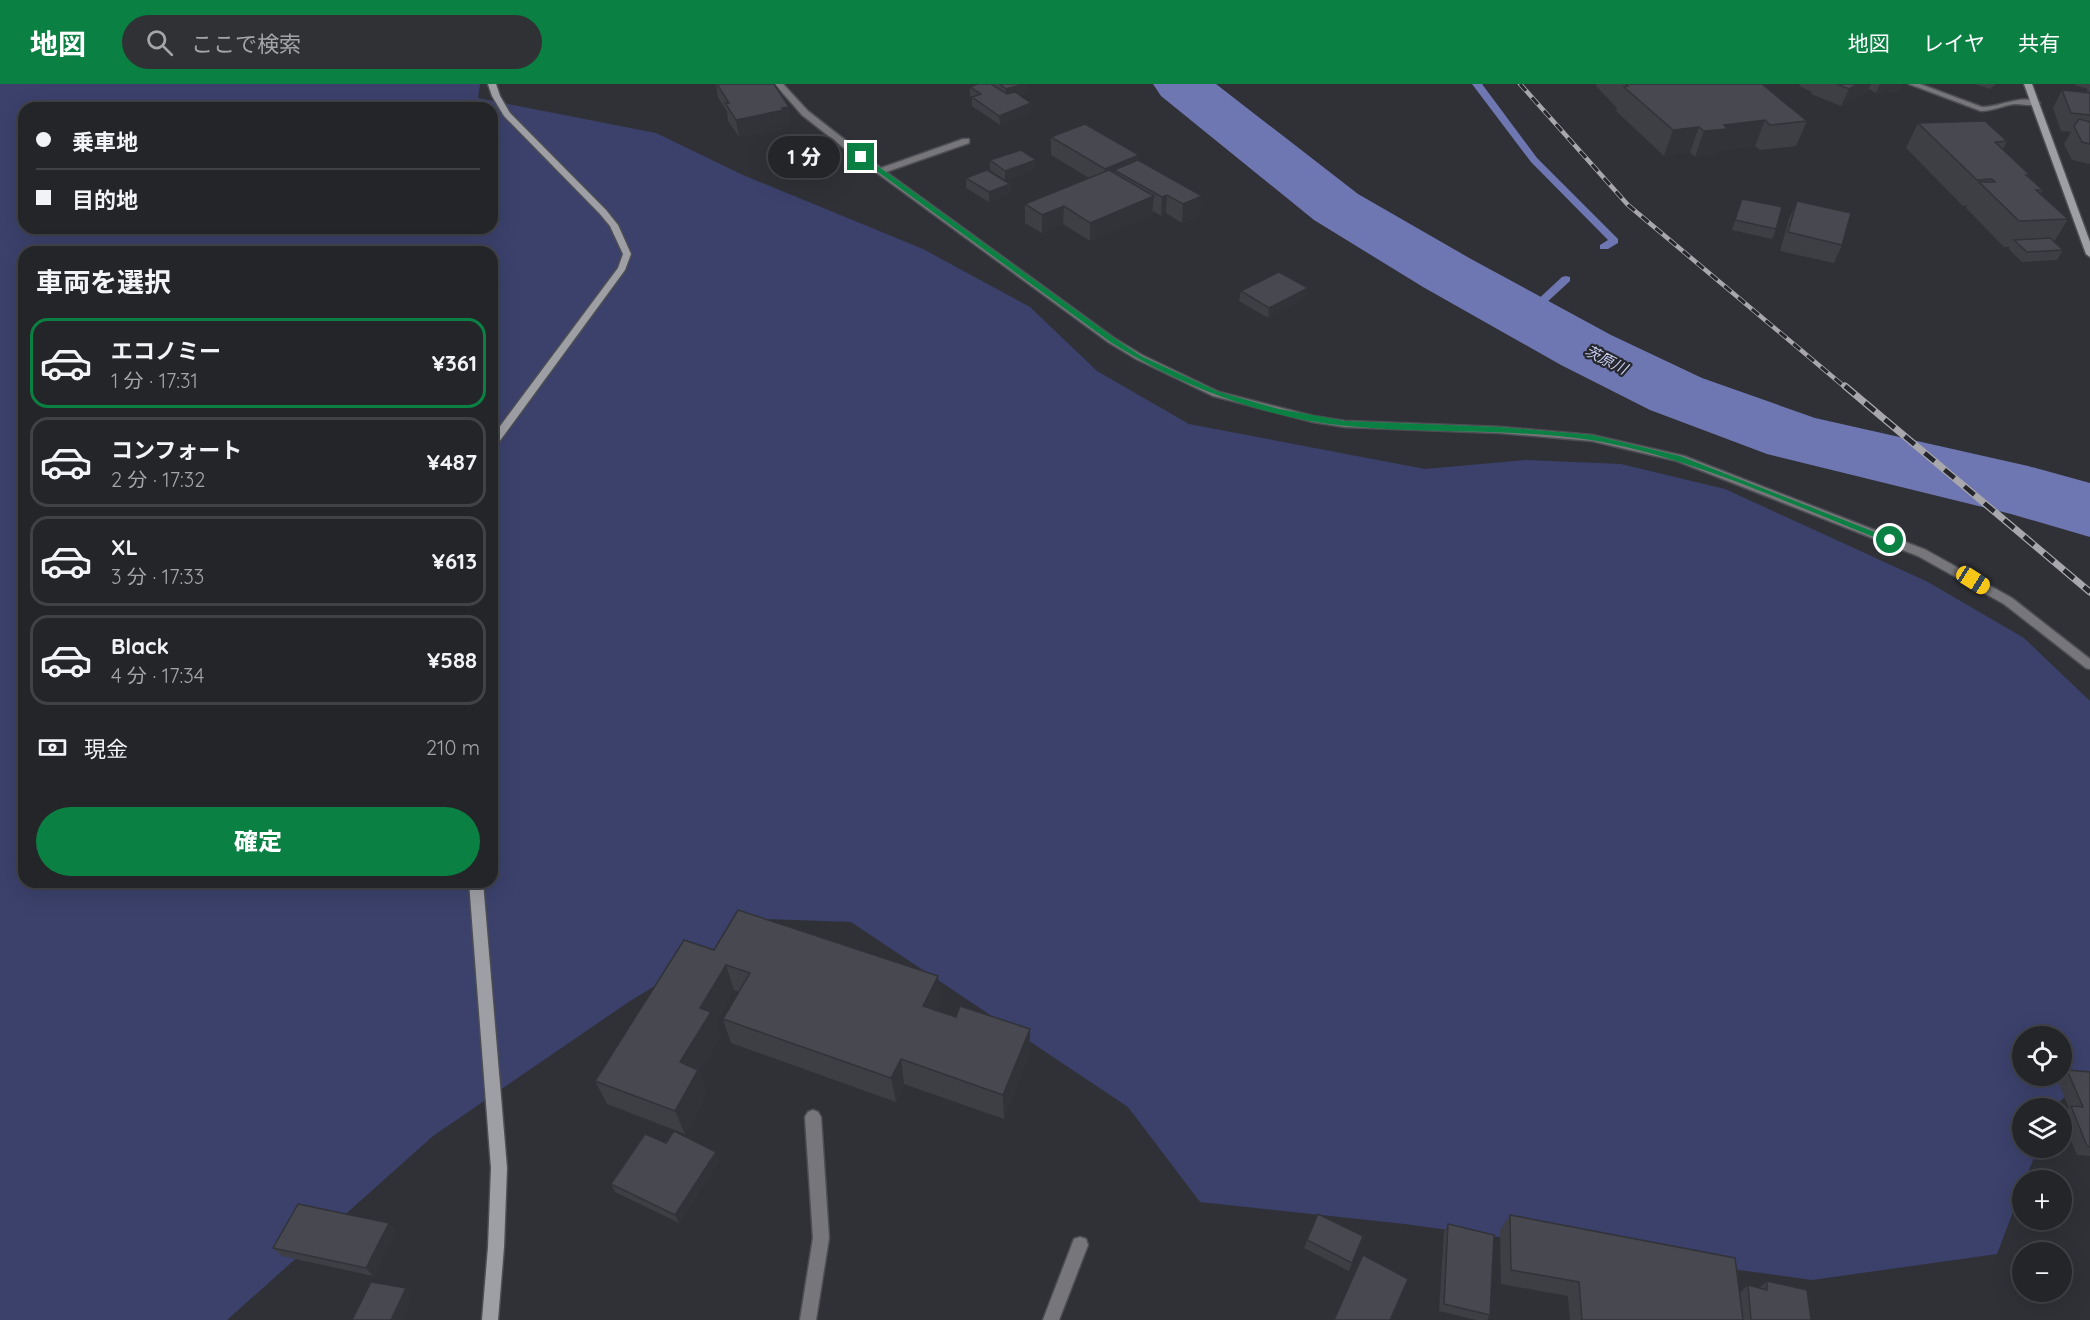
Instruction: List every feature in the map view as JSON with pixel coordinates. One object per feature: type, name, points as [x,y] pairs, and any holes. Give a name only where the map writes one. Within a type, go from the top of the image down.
[{"type":"street","points":[[492,84],[507,114],[614,225],[627,254],[622,268],[498,436]]},
{"type":"street","points":[[780,84],[805,113],[1111,340],[1139,357],[1216,394],[1287,413],[1345,424],[1500,430],[1592,438],[1680,458],[1922,553],[2008,601],[2090,665]]},
{"type":"street","points":[[1913,84],[1981,109],[1990,110],[2013,102],[2036,103]]},
{"type":"street","points":[[2028,84],[2090,254]]},
{"type":"street","points":[[881,171],[966,141]]},
{"type":"street","points":[[476,888],[499,1168],[490,1320]]},
{"type":"street","points":[[808,1320],[822,1238],[813,1117]]},
{"type":"street","points":[[1051,1320],[1080,1245]]},
{"type":"shaded area","points":[[0,84],[480,84],[478,98],[656,133],[743,175],[923,249],[1030,307],[1097,371],[1189,424],[1425,469],[1526,460],[1621,464],[1725,489],[1928,582],[2024,638],[2090,701],[2090,1075],[2064,1098],[2012,1098],[2012,1158],[2034,1158],[2029,1170],[2012,1170],[2012,1214],[1997,1254],[1812,1280],[1405,1224],[1200,1202],[1128,1107],[851,922],[766,919],[630,1001],[433,1136],[227,1320],[0,1320]]},
{"type":"building","points":[[717,84],[774,84],[789,107],[736,120]]},
{"type":"building","points":[[978,84],[991,84],[1007,94],[1015,92],[1031,103],[999,116],[972,97],[981,94],[970,87]]},
{"type":"building","points":[[1000,84],[1025,84],[1006,89]]},
{"type":"building","points":[[1626,84],[1762,84],[1807,121],[1770,125],[1765,120],[1724,125],[1728,129],[1704,131],[1699,127],[1673,130],[1624,87],[1628,86]]},
{"type":"building","points":[[1837,84],[1858,84],[1849,89]]},
{"type":"building","points":[[2062,90],[2090,93],[2090,115],[2071,113]]},
{"type":"building","points":[[2079,119],[2090,122],[2090,144],[2082,142],[2074,126]]},
{"type":"building","points":[[1985,121],[2007,141],[1995,142],[2043,190],[2036,190],[2068,219],[2019,221],[1979,182],[1995,182],[1992,179],[1977,180],[1918,123]]},
{"type":"building","points":[[1085,124],[1139,155],[1105,169],[1051,137]]},
{"type":"building","points":[[1021,150],[1036,160],[1005,171],[990,160]]},
{"type":"building","points":[[1138,160],[1202,196],[1183,204],[1167,195],[1162,197],[1114,170]]},
{"type":"building","points":[[987,170],[1010,184],[989,192],[966,178]]},
{"type":"building","points":[[1109,170],[1154,196],[1090,223],[1064,206],[1042,215],[1025,204]]},
{"type":"building","points":[[1742,199],[1782,207],[1776,229],[1735,220]]},
{"type":"building","points":[[1797,201],[1851,213],[1842,245],[1788,232]]},
{"type":"building","points":[[2050,238],[2063,250],[2027,252],[2014,240]]},
{"type":"building","points":[[1279,272],[1308,288],[1269,308],[1241,291]]},
{"type":"building","points":[[738,910],[938,976],[923,1006],[956,1017],[960,1006],[1030,1029],[1003,1095],[901,1059],[891,1078],[723,1019],[750,973],[726,965],[700,1008],[711,1012],[680,1062],[698,1070],[675,1111],[595,1081],[684,940],[714,950]]},
{"type":"building","points":[[2072,1070],[2090,1072],[2090,1147],[2087,1146],[2072,1108],[2072,1106],[2083,1107],[2072,1082]]},
{"type":"building","points":[[674,1131],[716,1152],[675,1215],[611,1184],[645,1134],[666,1143]]},
{"type":"building","points":[[298,1204],[389,1223],[366,1268],[273,1248]]},
{"type":"building","points":[[1318,1214],[1363,1236],[1352,1263],[1307,1240]]},
{"type":"building","points":[[1510,1215],[1735,1258],[1743,1320],[1582,1320],[1579,1282],[1511,1270]]},
{"type":"building","points":[[1448,1224],[1494,1235],[1490,1315],[1444,1304]]},
{"type":"building","points":[[1363,1255],[1408,1279],[1390,1320],[1334,1320]]},
{"type":"building","points":[[1767,1281],[1807,1290],[1811,1320],[1751,1320],[1748,1285],[1767,1290]]},
{"type":"building","points":[[371,1282],[406,1288],[391,1320],[352,1320]]},
{"type":"waterway","name":"茨原川","points":[[1181,84],[1336,207],[1447,273],[1586,350],[1676,394],[1794,437],[2028,492],[2090,510]]},
{"type":"waterway","points":[[1477,84],[1534,160],[1614,241],[1604,247]]},
{"type":"waterway","points":[[1566,279],[1539,304],[1586,350]]},
{"type":"railway","points":[[1520,84],[1628,205],[1846,388]]},
{"type":"railway","points":[[1845,386],[2090,592]]},
{"type":"route","points":[[861,157],[1111,340],[1139,357],[1216,394],[1278,411],[1345,424],[1500,430],[1592,438],[1680,458],[1890,540]]}]
